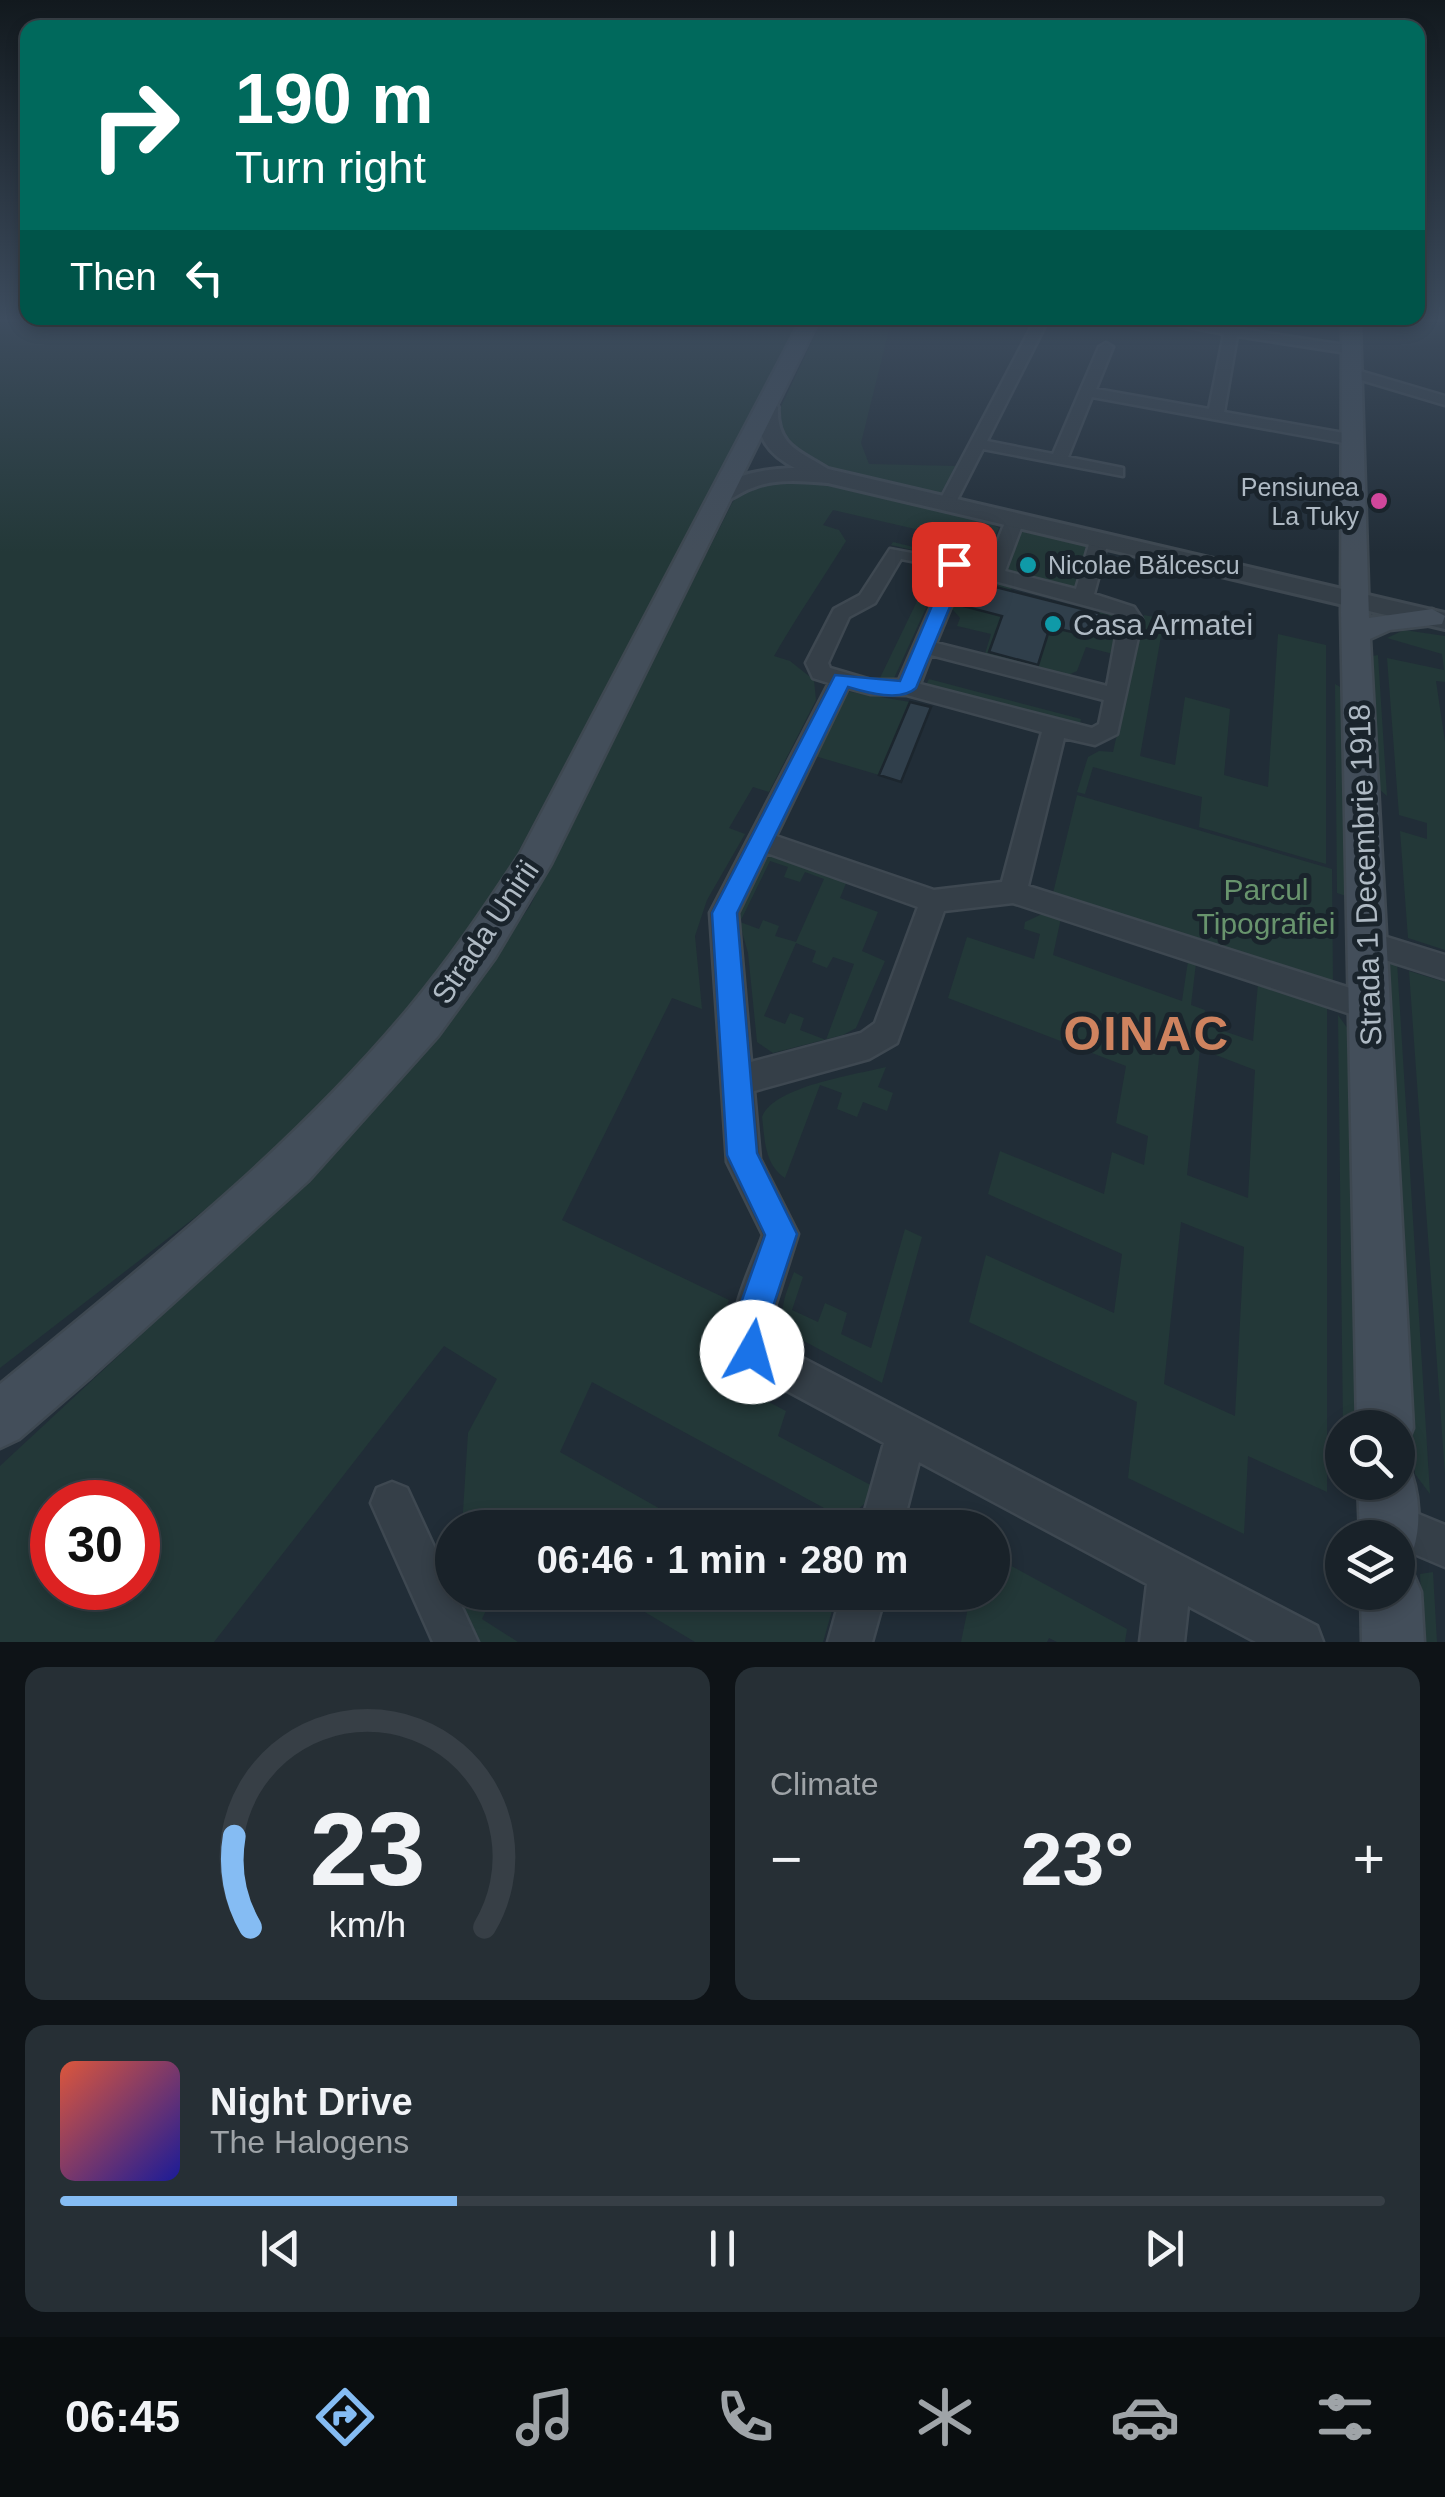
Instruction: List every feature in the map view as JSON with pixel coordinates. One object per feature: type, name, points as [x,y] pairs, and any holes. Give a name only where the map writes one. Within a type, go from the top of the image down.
[{"type":"main road","name":"Strada Unirii","points":[[0,1420],[220,1231],[300,1156],[354,1102],[444,997],[492,933],[533,864],[772,399]]},
{"type":"main road","name":"Strada 1 Decembrie 1918","points":[[1354,399],[1355,618],[1384,1410]]},
{"type":"main road","points":[[1355,618],[1439,619]]},
{"type":"main road","points":[[1392,1610],[1393,1642]]},
{"type":"street","points":[[947,504],[1002,399]]},
{"type":"street","points":[[1059,460],[1084,399]]},
{"type":"street","points":[[1124,399],[1355,440]]},
{"type":"street","points":[[1216,415],[1219,399]]},
{"type":"street","points":[[768,407],[766,431],[772,442],[792,459],[828,476],[1099,541],[1355,618]]},
{"type":"street","points":[[980,444],[1117,472]]},
{"type":"street","points":[[721,496],[734,486],[762,478],[828,476]]},
{"type":"street","points":[[993,576],[1015,520]]},
{"type":"street","points":[[1083,598],[1099,541]]},
{"type":"street","points":[[908,553],[993,576],[1119,607],[1132,619],[1109,728],[1101,736],[1088,737],[906,688],[871,687],[820,672],[816,662],[841,613],[868,599],[893,556],[908,553]]},
{"type":"street","points":[[906,688],[958,566]]},
{"type":"street","points":[[924,646],[1116,696]]},
{"type":"street","points":[[842,679],[724,913],[744,1162],[781,1234],[748,1331],[749,1346],[758,1358],[1301,1642]]},
{"type":"street","points":[[1013,892],[1055,728]]},
{"type":"street","points":[[761,841],[934,901],[1013,892],[1370,1007]]},
{"type":"street","points":[[736,1081],[861,1048],[882,1038],[891,1023],[934,901]]},
{"type":"street","points":[[1367,943],[1445,967]]},
{"type":"street","points":[[886,1510],[906,1435]]},
{"type":"street","points":[[392,1503],[456,1642]]},
{"type":"street","points":[[1388,1514],[1445,1546]]},
{"type":"street","points":[[1162,1642],[1169,1575]]},
{"type":"street","points":[[850,1642],[859,1610]]},
{"type":"green space","points":[[0,399],[759,399],[488,909],[399,1026],[250,1175],[0,1368]]},
{"type":"green space","points":[[785,399],[872,399],[861,443],[869,464],[957,466],[940,494],[843,472],[799,449],[784,433],[778,413]]},
{"type":"green space","points":[[816,480],[983,520],[999,528],[984,561],[971,564],[891,545],[893,542],[972,561],[980,544],[833,510],[823,525],[839,530],[846,541],[774,656],[790,661],[814,680],[816,700],[769,792],[753,787],[729,828],[745,834],[707,900],[695,936],[702,1009],[672,998],[562,1220],[729,1300],[704,1368],[786,1411],[778,1436],[880,1490],[857,1510],[828,1510],[592,1382],[560,1452],[662,1510],[463,1510],[468,1433],[497,1379],[444,1346],[214,1642],[0,1642],[0,1466],[270,1215],[354,1131],[451,1018],[530,906],[732,503],[749,490],[782,481]]},
{"type":"green space","points":[[1019,530],[1089,545],[1077,591],[1003,574]]},
{"type":"green space","points":[[935,564],[945,566],[891,685],[878,682]]},
{"type":"green space","points":[[979,577],[1013,584],[1011,590],[969,580],[954,593],[961,599],[959,605],[1002,616],[989,652],[1038,665],[1050,627],[1093,637],[1095,632],[1106,629],[1107,622],[1098,616],[1099,610],[1057,600],[1059,595],[1122,612],[1117,655],[1086,647],[1077,671],[1068,675],[984,657],[991,634],[957,626],[960,618],[948,604],[957,581]]},
{"type":"green space","points":[[1144,615],[1164,619],[1140,756],[1175,765],[1185,697],[1230,709],[1224,775],[1268,787],[1278,634],[1326,645],[1326,864],[1199,827],[1202,797],[1093,767],[1085,794],[1077,792],[1088,757],[1099,751],[1113,752]]},
{"type":"green space","points":[[1404,630],[1445,636],[1445,682],[1436,681],[1445,742],[1445,950],[1408,938],[1400,831],[1427,839],[1427,823],[1399,815],[1387,658],[1444,670],[1442,654],[1387,638]]},
{"type":"green space","points":[[1378,655],[1387,796],[1379,789],[1372,656]]},
{"type":"green space","points":[[929,679],[1081,719],[1079,730],[924,689]]},
{"type":"green space","points":[[1335,684],[1342,688],[1346,896],[1337,893]]},
{"type":"green space","points":[[845,691],[910,702],[879,775],[815,756]]},
{"type":"green space","name":"Parcul Tipografiei","points":[[1077,795],[1332,869],[1333,984],[1053,893]]},
{"type":"green space","points":[[772,856],[847,881],[840,898],[878,912],[862,951],[885,961],[856,1028],[826,1039],[854,964],[833,957],[827,968],[812,962],[816,951],[796,943],[764,1016],[785,1024],[790,1013],[804,1018],[800,1030],[825,1040],[773,1053],[757,1042],[748,953],[736,910],[762,860]],"holes":[[[770,861],[788,867],[784,877],[800,882],[805,872],[824,879],[796,942],[775,936],[779,926],[763,920],[759,929],[740,922]]]},
{"type":"green space","points":[[1042,914],[1061,918],[1053,955],[1182,1001],[1188,961],[1196,963],[1191,1005],[1205,1010],[1203,1024],[1253,1041],[1258,983],[1327,1006],[1325,1491],[1248,1456],[1244,1534],[1128,1478],[1137,1402],[969,1322],[986,1255],[1114,1313],[1122,1254],[988,1194],[1000,1151],[1104,1194],[1112,1152],[1144,1165],[1148,1136],[1116,1123],[1126,1066],[948,998],[967,937],[1034,959],[1040,934],[1024,929],[1025,922]],"holes":[[[1200,1049],[1255,1070],[1248,1198],[1187,1175]],[[1181,1222],[1244,1247],[1235,1416],[1164,1384]]]},
{"type":"green space","points":[[1397,962],[1430,1494],[1415,1474],[1415,1410],[1412,1410],[1388,964]]},
{"type":"green space","points":[[1409,971],[1445,982],[1445,1475]]},
{"type":"green space","points":[[1338,1015],[1348,1029],[1355,1410],[1343,1410]]},
{"type":"green space","points":[[886,1067],[878,1087],[893,1093],[887,1111],[863,1102],[857,1117],[837,1109],[842,1093],[820,1085],[785,1178],[778,1172],[769,1158],[764,1134],[762,1117],[770,1106],[817,1083]]},
{"type":"green space","points":[[905,1229],[922,1237],[882,1383],[789,1333],[783,1310],[794,1272],[803,1277],[792,1310],[818,1322],[825,1303],[847,1313],[841,1334],[871,1348]]},
{"type":"green space","points":[[1010,1565],[1127,1629],[1125,1642],[1057,1642],[1049,1638],[1047,1642],[961,1642],[968,1610],[1010,1610]]},
{"type":"green space","points":[[1433,1572],[1437,1642],[1423,1642],[1420,1574]]},
{"type":"green space","points":[[466,1610],[486,1610],[482,1619],[518,1642],[473,1642]]},
{"type":"green space","points":[[641,1610],[832,1610],[823,1642],[695,1642]]},
{"type":"building","name":"Casa Armatei","points":[[968,580],[1098,613],[1111,627],[1090,636],[1050,627],[1038,665],[989,652],[1002,616],[963,606],[958,599]]},
{"type":"building","points":[[910,702],[931,707],[901,782],[879,775]]},
{"type":"place","name":"Pensiunea La Tuky","points":[[1379,501]]},
{"type":"place","name":"Nicolae Bălcescu","points":[[1028,565]]},
{"type":"place","name":"Casa Armatei","points":[[1053,624]]},
{"type":"district","name":"OINAC","points":[[1147,1033]]},
{"type":"route","points":[[752,1352],[748,1331],[781,1234],[742,1155],[724,913],[842,679],[871,687],[906,688],[958,566],[954,564]]}]
